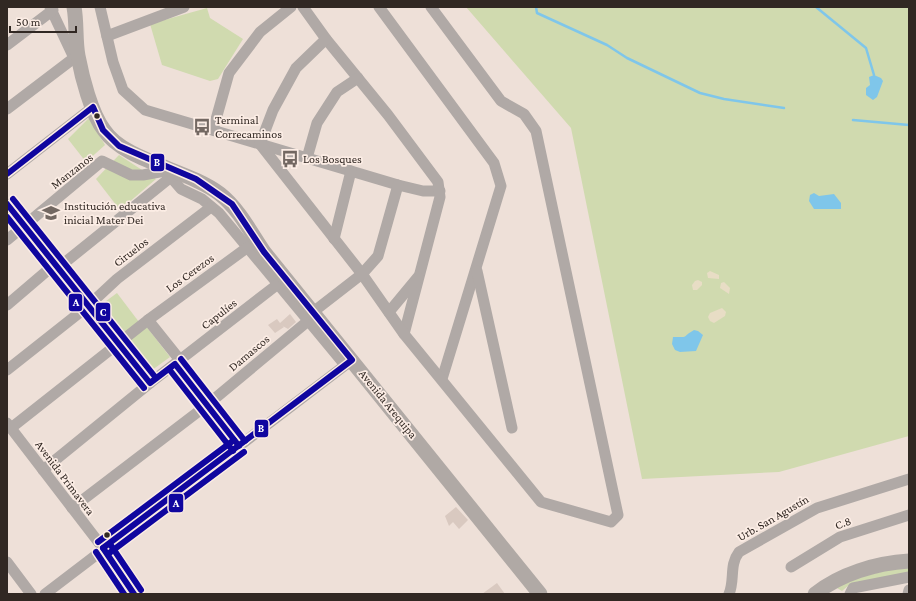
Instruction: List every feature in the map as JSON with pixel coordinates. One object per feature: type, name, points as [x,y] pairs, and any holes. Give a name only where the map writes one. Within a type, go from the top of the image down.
[{"type":"street","name":"Avenida Arequipa","points":[[74,7],[76,56],[93,107],[103,130],[118,146],[165,171],[196,179],[220,194],[232,204],[264,252],[311,317],[540,594]]},
{"type":"street","points":[[100,7],[113,62],[124,90],[145,110],[423,192],[440,191]]},
{"type":"street","points":[[106,36],[184,7]]},
{"type":"street","points":[[213,130],[229,73],[260,32],[291,7]]},
{"type":"street","points":[[303,7],[326,39],[388,115],[438,182],[440,191],[404,334]]},
{"type":"street","points":[[379,7],[494,163],[501,186],[477,270],[442,379]]},
{"type":"street","points":[[260,144],[362,274],[404,334],[541,502],[611,522],[618,515],[536,131],[524,114],[501,101],[431,7]]},
{"type":"street","points":[[7,45],[51,8],[76,56],[7,109]]},
{"type":"street","points":[[260,144],[273,110],[296,68],[326,39]]},
{"type":"street","points":[[307,158],[317,123],[337,92],[358,78]]},
{"type":"street","points":[[7,174],[93,107]]},
{"type":"street","name":"Manzanos","points":[[7,240],[102,161],[131,175],[143,175],[165,171]]},
{"type":"street","points":[[7,305],[57,266],[165,171],[181,190],[202,199],[219,213],[278,284],[311,317]]},
{"type":"street","points":[[334,239],[351,171]]},
{"type":"street","name":"Damascos","points":[[72,508],[207,405],[362,274],[378,256],[398,185]]},
{"type":"street","points":[[7,204],[150,383]]},
{"type":"street","name":"Ciruelos","points":[[7,370],[88,306],[117,279],[211,207]]},
{"type":"street","name":"Los Cerezos","points":[[9,425],[248,247]]},
{"type":"street","points":[[477,270],[512,428]]},
{"type":"street","points":[[389,312],[420,275]]},
{"type":"street","name":"Capulíes","points":[[43,470],[150,383],[278,284]]},
{"type":"street","points":[[148,320],[207,405],[238,446]]},
{"type":"street","points":[[45,594],[103,548],[349,362]]},
{"type":"street","name":"Avenida Primavera","points":[[9,425],[103,548],[134,594]]},
{"type":"street","name":"Urb. San Agustín","points":[[729,594],[732,563],[739,552],[817,508],[909,479]]},
{"type":"street","name":"C.8","points":[[791,567],[840,537],[909,515]]},
{"type":"street","points":[[815,594],[827,584],[853,572],[905,560]]},
{"type":"street","points":[[7,562],[31,594]]},
{"type":"street","points":[[850,594],[852,588],[909,578]]},
{"type":"street","points":[[908,594],[909,590]]},
{"type":"green space","points":[[466,7],[909,7],[909,436],[779,472],[642,479],[571,128]]},
{"type":"green space","points":[[207,8],[210,18],[243,39],[218,79],[210,81],[162,65],[150,24]]},
{"type":"green space","points":[[89,118],[105,145],[86,162],[68,139]]},
{"type":"green space","points":[[119,155],[156,179],[120,210],[96,179]]},
{"type":"green space","points":[[117,293],[139,322],[121,336],[98,307]]},
{"type":"green space","points":[[146,326],[170,357],[148,373],[123,343]]},
{"type":"green space","points":[[901,567],[909,567],[909,572],[849,585],[842,591],[837,588],[848,580]]},
{"type":"sand","points":[[710,271],[719,275],[719,279],[708,278],[707,273]]},
{"type":"sand","points":[[698,280],[702,282],[702,285],[697,290],[693,290],[692,285]]},
{"type":"sand","points":[[724,282],[730,288],[729,294],[720,288],[721,283]]},
{"type":"sand","points":[[722,308],[726,312],[725,316],[714,323],[710,321],[708,317],[710,313]]},
{"type":"water","points":[[874,75],[881,78],[883,81],[877,97],[873,100],[866,95],[866,88],[870,85],[869,77]]},
{"type":"water","points":[[814,193],[819,196],[834,194],[841,203],[841,209],[814,209],[809,201],[810,195]]},
{"type":"water","points":[[694,330],[703,335],[696,351],[680,352],[675,350],[672,344],[673,337],[684,337]]},
{"type":"building","points":[[290,314],[296,322],[288,329],[281,325],[284,327],[275,333],[268,325],[277,319],[280,323]]},
{"type":"building","points":[[456,507],[468,520],[459,529],[453,522],[449,526],[445,516]]},
{"type":"building","points":[[497,583],[505,594],[482,594]]},
{"type":"waterway","points":[[536,7],[537,13],[607,45],[627,58],[700,93],[724,99],[784,108]]},
{"type":"waterway","points":[[816,7],[866,48],[874,75]]},
{"type":"waterway","points":[[853,120],[909,125]]},
{"type":"transit line","name":"B","points":[[7,174],[93,107],[103,130],[119,146],[196,179],[232,204],[264,252],[352,360],[103,548]]},
{"type":"transit line","name":"C","points":[[13,199],[156,378]]},
{"type":"transit line","name":"B","points":[[7,204],[150,383],[175,364],[239,446]]},
{"type":"transit line","name":"A","points":[[7,217],[144,388]]},
{"type":"transit line","name":"C","points":[[181,359],[245,441]]},
{"type":"transit line","name":"A","points":[[169,369],[233,451]]},
{"type":"transit line","name":"C","points":[[98,542],[234,440]]},
{"type":"transit line","name":"A","points":[[108,554],[244,452]]},
{"type":"transit line","name":"C","points":[[110,544],[141,590]]},
{"type":"transit line","name":"B","points":[[103,548],[134,594]]},
{"type":"transit line","name":"A","points":[[96,552],[124,594]]},
{"type":"place","name":"Terminal Correcaminos","points":[[202,127]]},
{"type":"place","name":"Los Bosques","points":[[290,159]]},
{"type":"place","name":"Institución educativa inicial Mater Dei","points":[[51,213]]}]
